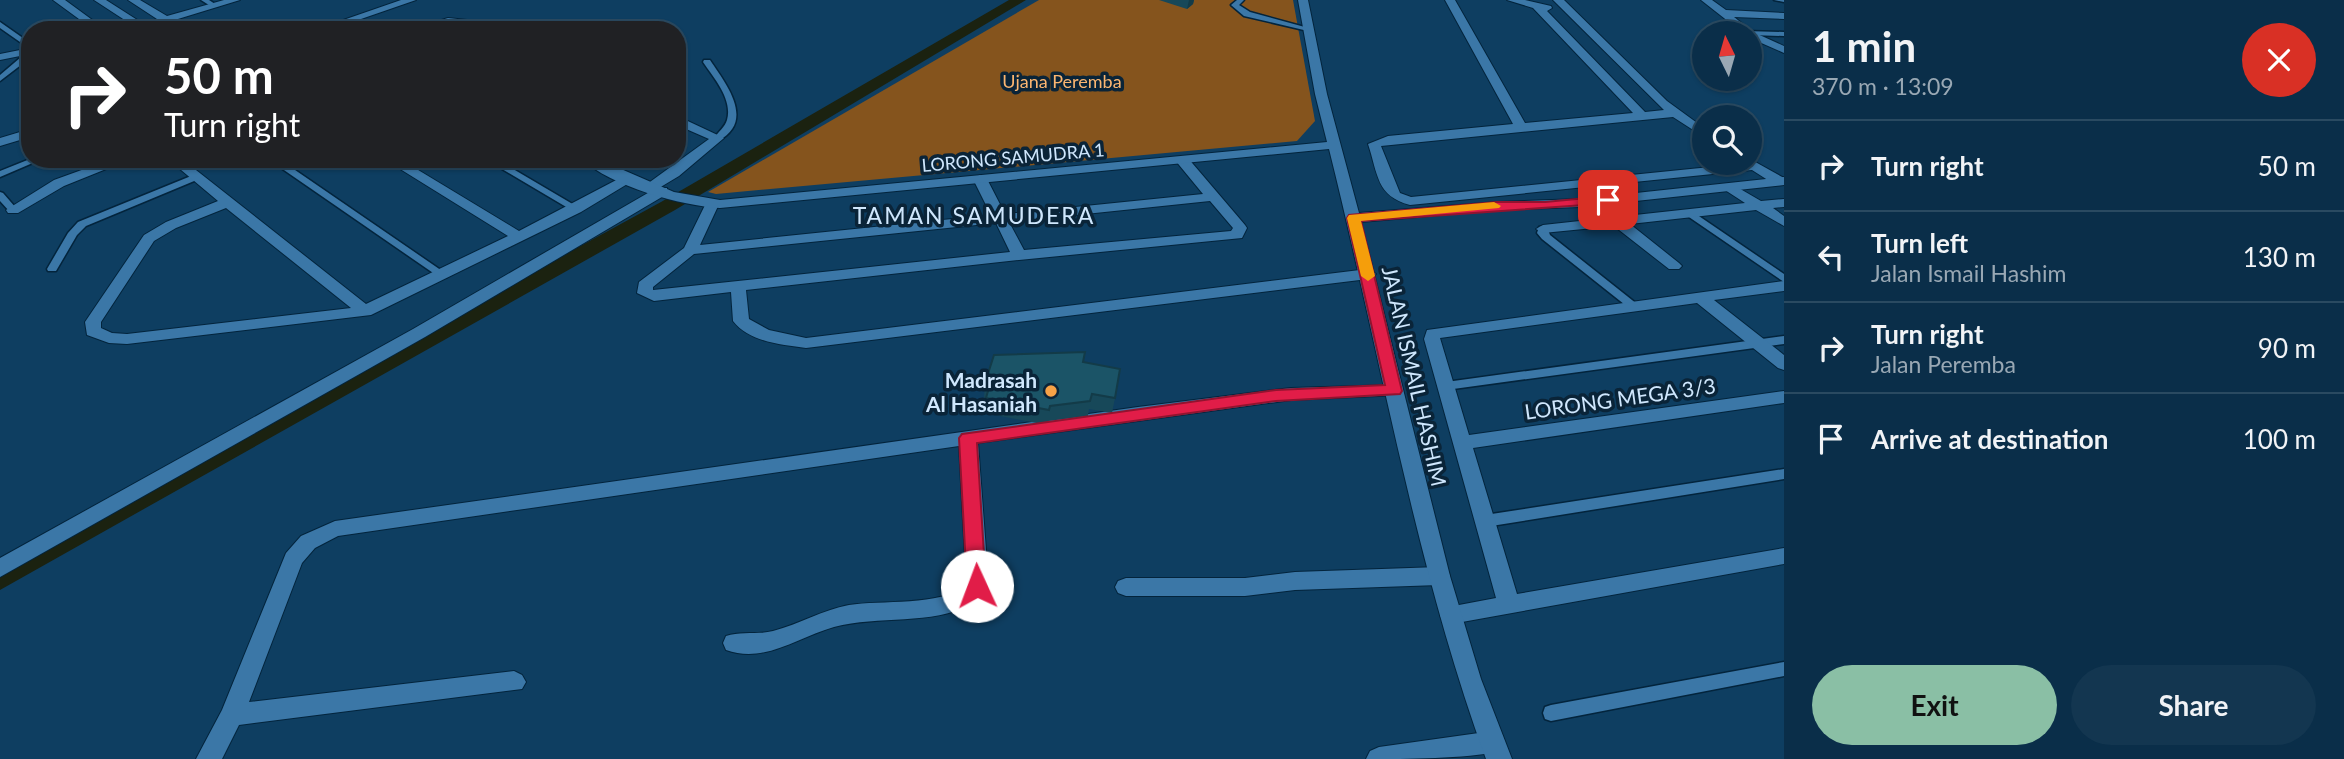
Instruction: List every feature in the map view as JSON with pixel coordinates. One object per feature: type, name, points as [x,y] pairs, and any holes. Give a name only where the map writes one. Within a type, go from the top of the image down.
[{"type":"street","points":[[58,0],[88,21]]},
{"type":"street","points":[[99,0],[134,21]]},
{"type":"street","points":[[133,0],[166,20],[235,0]]},
{"type":"street","points":[[354,21],[411,0]]},
{"type":"street","name":"JALAN ISMAIL HASHIM","points":[[1303,0],[1334,145],[1368,274],[1439,576],[1469,679],[1496,751]]},
{"type":"street","points":[[1450,0],[1520,126]]},
{"type":"street","points":[[1512,0],[1571,13]]},
{"type":"street","points":[[1558,0],[1619,64],[1674,113],[1692,125]]},
{"type":"street","points":[[1706,0],[1733,21]]},
{"type":"street","points":[[1536,5],[1642,116]]},
{"type":"street","points":[[1723,13],[1784,16]]},
{"type":"street","points":[[1762,39],[1784,50]]},
{"type":"street","points":[[2,57],[21,53]]},
{"type":"street","points":[[1674,113],[1520,126],[1388,140],[1374,144],[1390,190],[1402,200],[1410,201],[1692,170]]},
{"type":"street","points":[[686,124],[718,138],[686,163]]},
{"type":"street","points":[[0,142],[21,136]]},
{"type":"street","name":"LORONG SAMUDRA 1","points":[[605,168],[627,180],[695,202],[712,204],[1334,145]]},
{"type":"street","points":[[712,204],[690,250],[645,285],[645,293],[654,296],[1237,235],[1240,228],[1182,160]]},
{"type":"street","points":[[13,210],[59,183],[100,168]]},
{"type":"street","points":[[186,168],[365,311]]},
{"type":"street","points":[[405,168],[519,237]]},
{"type":"street","points":[[0,568],[419,333],[662,191],[680,168]]},
{"type":"street","points":[[1762,170],[1781,181]]},
{"type":"street","points":[[980,179],[1019,256]]},
{"type":"street","points":[[228,202],[171,225],[149,238],[93,322],[93,331],[109,338],[127,339],[365,311],[576,209],[627,180]]},
{"type":"street","points":[[1353,218],[1497,205],[1580,203],[1781,181]]},
{"type":"street","points":[[1730,187],[1784,222]]},
{"type":"street","points":[[690,250],[1212,197]]},
{"type":"street","points":[[1543,229],[1784,203]]},
{"type":"street","points":[[1616,220],[1674,267]]},
{"type":"street","points":[[738,287],[741,321],[752,331],[784,341],[806,342],[1368,274]]},
{"type":"street","points":[[1509,604],[1432,339],[1433,334],[1784,286]]},
{"type":"street","points":[[1700,297],[1784,364]]},
{"type":"street","points":[[209,759],[232,715],[286,572],[299,550],[321,535],[335,530],[1271,396],[1352,390],[1394,391]]},
{"type":"street","name":"LORONG MEGA 3/3","points":[[1463,443],[1784,397]]},
{"type":"street","points":[[734,643],[756,646],[776,642],[833,617],[950,603],[971,594],[978,577],[968,438]]},
{"type":"street","points":[[1451,615],[1784,556]]},
{"type":"street","points":[[1126,587],[1245,587],[1296,581],[1439,576]]},
{"type":"street","points":[[232,715],[514,682]]},
{"type":"street","points":[[1379,759],[1496,751]]},
{"type":"lane","points":[[204,0],[214,6]]},
{"type":"lane","points":[[1241,0],[1235,5],[1247,14],[1308,29]]},
{"type":"lane","points":[[1777,0],[1784,0]]},
{"type":"lane","points":[[0,24],[21,43]]},
{"type":"lane","points":[[1762,33],[1784,34]]},
{"type":"lane","points":[[707,62],[734,110],[730,129],[718,138]]},
{"type":"lane","points":[[0,79],[21,65]]},
{"type":"lane","points":[[0,174],[21,166]]},
{"type":"lane","points":[[285,168],[443,275]]},
{"type":"lane","points":[[505,168],[576,209]]},
{"type":"lane","points":[[52,269],[73,233],[82,224],[197,177]]},
{"type":"lane","points":[[0,195],[13,210]]},
{"type":"lane","points":[[1690,213],[1784,279]]},
{"type":"lane","points":[[1543,229],[1546,237],[1633,306]]},
{"type":"lane","points":[[1446,386],[1784,340]]},
{"type":"lane","points":[[1485,521],[1784,474]]},
{"type":"lane","points":[[1551,713],[1784,669]]},
{"type":"green space","name":"Ujana Peremba","points":[[1039,0],[1293,0],[1315,121],[1297,141],[716,194],[708,192]]},
{"type":"building","name":"Madrasah Al Hasaniah","points":[[1085,352],[1083,362],[1120,369],[1115,398],[1092,394],[1090,401],[1050,406],[1049,410],[986,398],[990,384],[985,383],[994,355]]},
{"type":"waterway","points":[[0,578],[668,206],[1019,0]]},
{"type":"slow traffic","points":[[1368,276],[1353,218],[1494,206]]},
{"type":"place","name":"Madrasah Al Hasaniah","points":[[1051,391]]},
{"type":"district","name":"TAMAN SAMUDERA","points":[[974,215]]},
{"type":"route","points":[[977,586],[968,438],[1276,396],[1322,391],[1394,391],[1353,218],[1497,205],[1545,206],[1608,200]]}]
